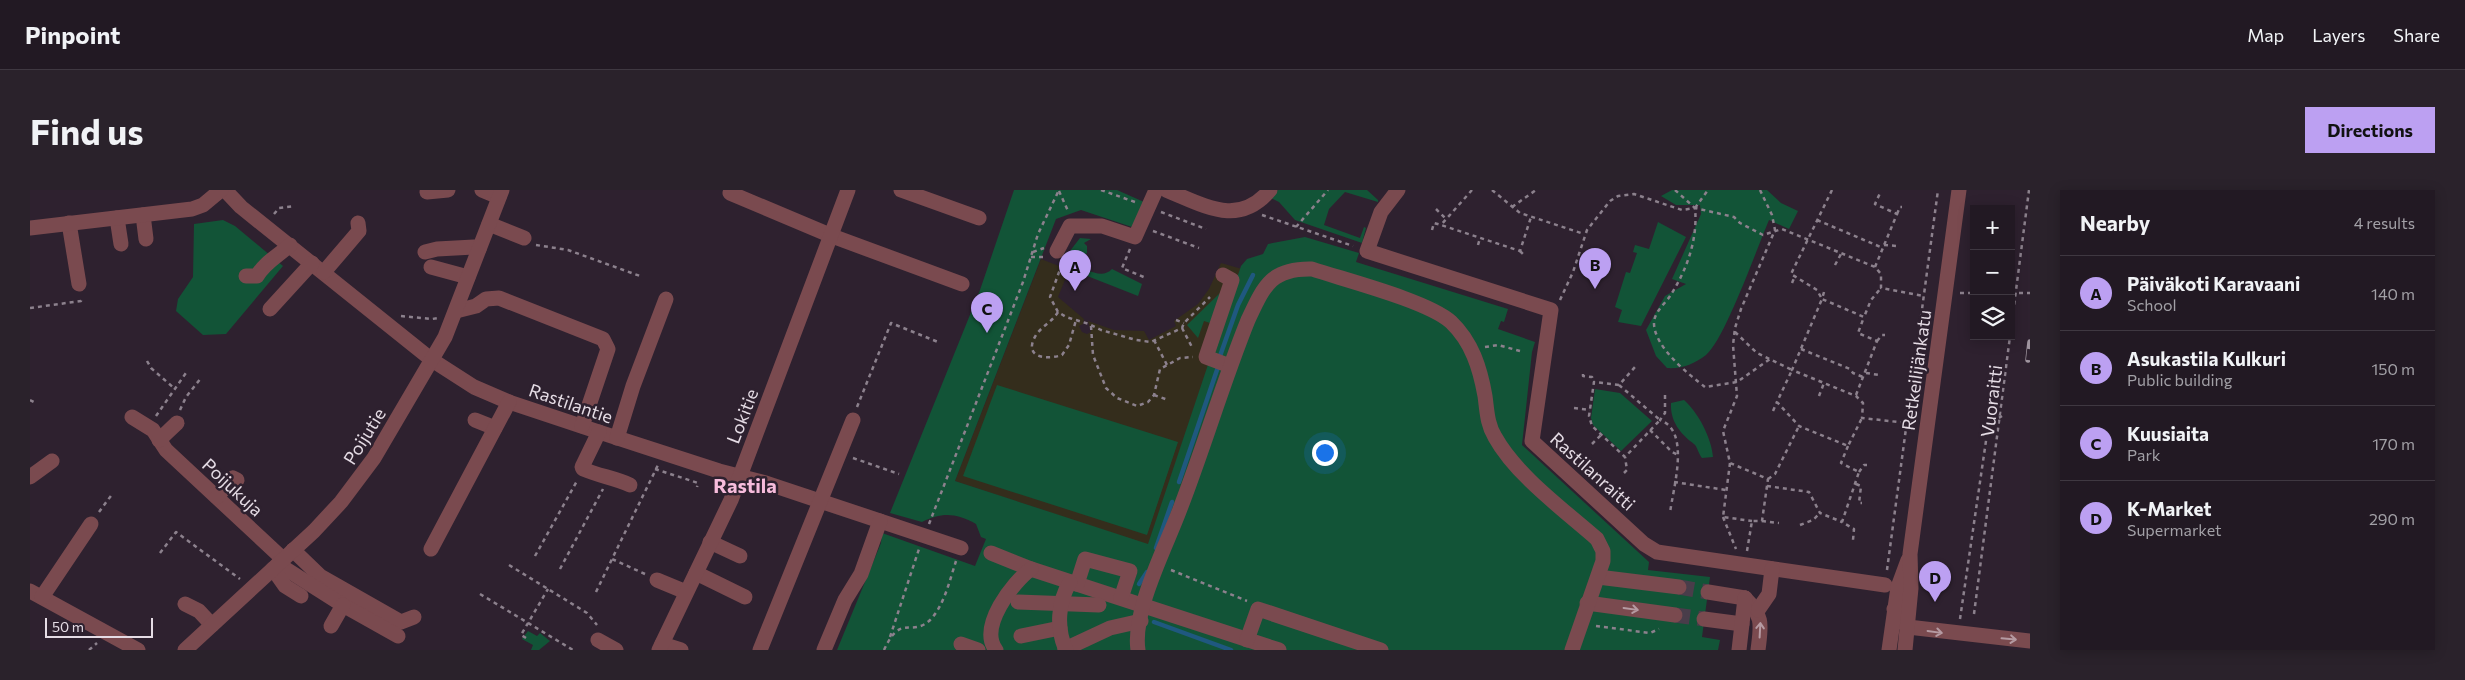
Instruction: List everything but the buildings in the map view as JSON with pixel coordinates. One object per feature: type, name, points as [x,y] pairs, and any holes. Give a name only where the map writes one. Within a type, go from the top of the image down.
[{"type":"street","points":[[30,228],[192,209],[204,205],[223,190]]},
{"type":"street","name":"Rastilantie","points":[[223,190],[432,360],[474,387],[509,402],[617,438],[880,521],[923,540],[961,548]]},
{"type":"street","points":[[427,192],[448,190]]},
{"type":"street","points":[[482,190],[503,198]]},
{"type":"street","name":"Lokitie","points":[[660,647],[731,500],[738,476],[832,236],[848,190]]},
{"type":"street","points":[[901,190],[979,218]]},
{"type":"street","points":[[1057,251],[1070,226],[1102,226],[1137,231],[1156,190]]},
{"type":"street","points":[[1174,191],[1215,210],[1233,211],[1254,205],[1270,190]]},
{"type":"street","points":[[1398,190],[1385,204],[1375,222],[1367,251],[1552,310]]},
{"type":"street","name":"Retkeilijänkatu","points":[[1905,650],[1911,588],[1910,554],[1959,190]]},
{"type":"street","points":[[730,193],[832,236],[962,284]]},
{"type":"street","name":"Poijutie","points":[[185,650],[314,531],[356,483],[432,360],[456,311],[489,224],[503,198]]},
{"type":"street","points":[[143,215],[146,239]]},
{"type":"street","points":[[118,218],[121,244]]},
{"type":"street","points":[[69,223],[79,284]]},
{"type":"street","points":[[270,309],[358,231],[358,223]]},
{"type":"street","points":[[489,224],[524,238]]},
{"type":"street","points":[[246,276],[257,276],[264,264],[282,253],[290,245]]},
{"type":"street","points":[[425,252],[474,246],[479,249]]},
{"type":"street","points":[[432,267],[468,276]]},
{"type":"street","points":[[1135,647],[1144,605],[1157,565],[1180,508],[1230,366],[1261,292],[1278,276],[1293,269],[1312,269],[1432,309],[1450,321],[1466,338],[1478,362],[1489,424],[1494,435],[1527,477],[1601,544],[1603,561],[1572,650]]},
{"type":"street","points":[[1223,275],[1232,280],[1206,357],[1230,366]]},
{"type":"street","points":[[456,311],[476,306],[486,299],[500,298],[603,339],[608,350],[582,426]]},
{"type":"street","points":[[617,438],[633,386],[666,299]]},
{"type":"street","name":"Rastilanraitti","points":[[1552,310],[1532,441],[1644,544],[1658,552],[1885,585]]},
{"type":"street","points":[[431,549],[509,402]]},
{"type":"street","name":"Poijukuja","points":[[132,417],[148,428],[281,560]]},
{"type":"street","points":[[476,420],[495,428]]},
{"type":"street","points":[[760,650],[853,420]]},
{"type":"street","points":[[159,440],[177,423]]},
{"type":"street","points":[[599,432],[582,467],[583,469],[609,479],[616,478],[630,485]]},
{"type":"street","points":[[30,477],[52,461]]},
{"type":"street","points":[[217,497],[233,478],[237,480]]},
{"type":"street","points":[[824,650],[844,600],[862,574],[880,521]]},
{"type":"street","points":[[91,524],[36,594],[138,650]]},
{"type":"street","points":[[710,542],[740,556]]},
{"type":"street","points":[[991,553],[1031,569],[1279,650]]},
{"type":"street","name":"Retkeilijänkatu","points":[[1889,650],[1898,587],[1910,554]]},
{"type":"street","points":[[1121,598],[1130,571],[1085,559],[1074,583],[1061,603],[1060,628],[1066,650],[1110,628],[1140,620]]},
{"type":"street","points":[[281,560],[285,586],[301,596]]},
{"type":"street","points":[[281,560],[343,605],[398,636]]},
{"type":"street","points":[[281,560],[320,576],[402,622],[414,617]]},
{"type":"street","points":[[996,650],[992,641],[997,613],[1012,586],[1031,569]]},
{"type":"street","points":[[1758,610],[1769,594],[1772,569]]},
{"type":"street","points":[[696,573],[745,597]]},
{"type":"street","points":[[1598,577],[1679,587]]},
{"type":"street","points":[[657,580],[686,592]]},
{"type":"street","points":[[1708,592],[1746,598],[1758,610],[1761,625],[1758,650]]},
{"type":"street","points":[[1739,650],[1746,598]]},
{"type":"street","points":[[1018,602],[1100,605]]},
{"type":"street","points":[[1587,603],[1675,615]]},
{"type":"street","points":[[185,604],[199,611],[212,625]]},
{"type":"street","points":[[331,626],[343,605]]},
{"type":"street","points":[[1894,609],[1899,619],[1908,627],[1963,635],[2030,641]]},
{"type":"street","points":[[1247,640],[1258,610],[1381,650]]},
{"type":"street","points":[[1704,619],[1742,624]]},
{"type":"street","points":[[1021,636],[1060,628]]},
{"type":"street","points":[[961,644],[978,650]]},
{"type":"street","points":[[660,647],[681,650]]},
{"type":"path","points":[[1059,190],[1069,212],[1078,225]]},
{"type":"path","points":[[884,650],[923,540],[1023,282],[1038,234],[1059,190]]},
{"type":"path","points":[[1296,226],[1328,190]]},
{"type":"path","points":[[1441,225],[1472,190]]},
{"type":"path","points":[[1492,190],[1512,207],[1531,217],[1584,234]]},
{"type":"path","points":[[1512,207],[1536,190]]},
{"type":"path","points":[[1675,190],[1695,208]]},
{"type":"path","points":[[1708,190],[1695,208],[1696,232],[1680,278],[1655,318],[1656,334],[1672,358],[1705,387],[1737,382],[1770,359]]},
{"type":"path","points":[[1742,564],[1723,517],[1730,463],[1723,431],[1735,404],[1737,382],[1734,332],[1740,309],[1776,230],[1772,215],[1760,190]]},
{"type":"path","points":[[1832,190],[1791,274],[1817,290],[1822,299],[1864,317]]},
{"type":"path","points":[[1880,190],[1875,204],[1897,214]]},
{"type":"path","points":[[1885,585],[1938,190]]},
{"type":"path","name":"Vuoraitti","points":[[1974,614],[2002,416],[2029,190]]},
{"type":"path","points":[[1552,310],[1558,304],[1573,272],[1584,234],[1610,201],[1618,196],[1634,194],[1682,210],[1695,208],[1734,217],[1740,223],[1763,235],[1782,229],[1875,267],[1881,274],[1881,288],[1872,300],[1858,333],[1877,341]]},
{"type":"path","points":[[265,225],[279,208],[294,206]]},
{"type":"path","points":[[1875,267],[1900,207],[1902,207]]},
{"type":"path","points":[[1436,210],[1447,219]]},
{"type":"path","points":[[1258,214],[1367,251]]},
{"type":"path","points":[[1432,230],[1434,223],[1521,253],[1531,217]]},
{"type":"path","points":[[1817,220],[1883,246],[1897,246]]},
{"type":"path","points":[[1146,278],[1122,268],[1137,231],[1199,248]]},
{"type":"path","points":[[524,238],[541,246],[568,250],[640,276]]},
{"type":"path","points":[[1478,245],[1480,238]]},
{"type":"path","points":[[1835,265],[1841,254]]},
{"type":"path","points":[[1061,267],[1050,297],[1058,312],[1101,330],[1136,340],[1151,342],[1182,328],[1184,323],[1202,307],[1223,275]]},
{"type":"path","points":[[1792,283],[1795,276]]},
{"type":"path","points":[[30,308],[81,301],[79,284]]},
{"type":"path","points":[[1881,288],[1924,296]]},
{"type":"path","points":[[1773,411],[1824,292]]},
{"type":"path","points":[[1962,293],[1970,293]]},
{"type":"path","points":[[2015,293],[2030,293]]},
{"type":"path","points":[[398,316],[432,319],[456,311]]},
{"type":"path","points":[[1058,312],[1051,322],[1035,336],[1033,349],[1035,355],[1040,358],[1047,359],[1062,355],[1069,345],[1076,320]]},
{"type":"path","points":[[1176,320],[1184,323]]},
{"type":"path","points":[[853,420],[891,323],[938,342]]},
{"type":"path","points":[[1091,325],[1093,355],[1106,388],[1117,398],[1137,406],[1148,402],[1154,395],[1160,369],[1180,358],[1197,357],[1182,328]]},
{"type":"path","points":[[1734,332],[1749,347],[1770,359],[1856,396],[1863,403],[1862,418],[1841,463],[1859,472]]},
{"type":"path","points":[[1856,396],[1877,341],[1884,335]]},
{"type":"path","points":[[1154,340],[1167,365]]},
{"type":"path","points":[[1473,353],[1491,345],[1520,351]]},
{"type":"path","points":[[1801,349],[1850,369],[1853,373],[1864,377]]},
{"type":"path","points":[[148,361],[151,368],[175,389]]},
{"type":"path","points":[[1619,385],[1635,367]]},
{"type":"path","points":[[148,428],[188,370]]},
{"type":"path","points":[[1865,373],[1879,375]]},
{"type":"path","points":[[1583,374],[1583,376],[1592,377],[1594,382],[1590,410],[1592,426],[1625,457],[1627,470],[1624,473]]},
{"type":"path","points":[[177,423],[181,405],[201,378]]},
{"type":"path","points":[[1594,382],[1619,385],[1660,420],[1667,423],[1678,439],[1678,455],[1670,514]]},
{"type":"path","points":[[1819,396],[1824,383]]},
{"type":"path","points":[[1154,395],[1168,400]]},
{"type":"path","points":[[1625,457],[1665,413],[1665,395]]},
{"type":"path","points":[[30,400],[34,402]]},
{"type":"path","points":[[1777,402],[1798,426],[1848,446]]},
{"type":"path","points":[[1574,408],[1590,410]]},
{"type":"path","points":[[1951,618],[1960,619],[1987,434],[1992,422],[2002,416]]},
{"type":"path","points":[[1862,418],[1907,423]]},
{"type":"path","points":[[1806,429],[1808,423]]},
{"type":"path","points":[[1762,521],[1768,479],[1775,474],[1798,426]]},
{"type":"path","points":[[1650,430],[1672,452],[1678,455]]},
{"type":"path","points":[[1592,444],[1601,435]]},
{"type":"path","points":[[840,453],[899,474]]},
{"type":"path","points":[[596,592],[659,461]]},
{"type":"path","points":[[1730,463],[1768,479]]},
{"type":"path","points":[[1842,522],[1859,472],[1864,465],[1867,465]]},
{"type":"path","points":[[535,556],[583,469]]},
{"type":"path","points":[[655,469],[698,483],[697,487]]},
{"type":"path","points":[[560,569],[609,479]]},
{"type":"path","points":[[1674,482],[1726,490]]},
{"type":"path","points":[[1856,484],[1861,486],[1859,503],[1862,503]]},
{"type":"path","points":[[1767,486],[1809,492],[1820,513],[1854,529],[1853,540]]},
{"type":"path","points":[[109,498],[113,493]]},
{"type":"path","points":[[1800,525],[1813,520],[1820,513]]},
{"type":"path","points":[[1723,517],[1779,523]]},
{"type":"path","points":[[1742,564],[1749,546],[1752,520]]},
{"type":"path","points":[[160,553],[176,532],[252,588]]},
{"type":"path","points":[[889,640],[896,630],[916,626],[931,620],[945,592],[961,548]]},
{"type":"path","points":[[612,558],[657,580]]},
{"type":"path","points":[[508,565],[595,620],[606,644]]},
{"type":"path","points":[[1157,565],[1246,600],[1258,610]]},
{"type":"path","points":[[526,638],[520,635],[548,589]]},
{"type":"path","points":[[480,594],[573,650]]},
{"type":"path","points":[[1580,624],[1650,633],[1656,628],[1663,629]]},
{"type":"shaded area","points":[[1041,259],[1069,270],[1058,297],[1084,319],[1083,324],[1079,326],[1082,332],[1087,334],[1091,332],[1088,321],[1114,330],[1144,331],[1149,340],[1176,326],[1174,321],[1198,304],[1209,289],[1221,263],[1242,269],[1148,545],[955,481]]},
{"type":"green space","points":[[1014,190],[1117,190],[1144,202],[1132,227],[1081,210],[1056,219],[955,481],[1148,544],[1241,266],[1247,259],[1263,254],[1268,244],[1305,237],[1359,253],[1356,262],[1508,309],[1504,322],[1501,321],[1498,329],[1535,342],[1532,352],[1522,445],[1649,562],[1648,570],[1710,577],[1702,637],[1720,640],[1718,650],[837,650],[881,543],[882,533],[975,566],[986,539],[981,537],[976,524],[955,516],[943,515],[922,522],[890,513],[980,290]]},
{"type":"green space","points":[[1278,190],[1367,190],[1378,202],[1345,192],[1329,209],[1324,225],[1360,238],[1364,227],[1366,228],[1362,243],[1295,220],[1279,202],[1271,198]]},
{"type":"green space","points":[[1672,190],[1767,190],[1781,203],[1798,211],[1789,229],[1769,220],[1731,313],[1714,346],[1697,361],[1683,367],[1667,368],[1656,356],[1646,330],[1665,296],[1686,284],[1672,279],[1701,214],[1700,205],[1676,205],[1661,196]]},
{"type":"green space","points":[[223,220],[235,226],[283,266],[226,334],[203,335],[176,311],[178,299],[193,277],[194,224]]},
{"type":"green space","points":[[1658,222],[1686,237],[1641,326],[1618,322],[1622,310],[1615,307],[1626,272],[1630,273],[1637,253],[1633,252],[1635,245],[1649,249]]},
{"type":"green space","points":[[1080,238],[1091,239],[1084,243],[1087,246],[1087,253],[1075,260],[1074,263],[1098,274],[1103,274],[1112,269],[1142,284],[1138,296],[1067,268],[1070,251]]},
{"type":"green space","points":[[1221,292],[1210,323],[1204,321],[1198,338],[1187,325]]},
{"type":"green space","points":[[997,385],[1178,442],[1147,535],[963,476]]},
{"type":"green space","points":[[1595,389],[1620,393],[1652,421],[1621,451],[1593,425],[1591,418]]},
{"type":"green space","points":[[1684,400],[1694,411],[1703,426],[1710,442],[1713,457],[1702,458],[1695,445],[1681,432],[1674,422],[1671,403]]},
{"type":"green space","points":[[528,631],[537,636],[540,633],[550,641],[539,650],[531,650],[533,645],[522,639]]},
{"type":"waterway","points":[[1220,356],[1238,305],[1253,275]]},
{"type":"waterway","points":[[1179,482],[1218,367]]},
{"type":"waterway","points":[[1156,548],[1172,502]]},
{"type":"waterway","points":[[1139,584],[1147,572]]},
{"type":"waterway","points":[[1154,622],[1231,650]]},
{"type":"tunnel","points":[[1679,587],[1708,592]]},
{"type":"tunnel","points":[[1675,615],[1704,619]]},
{"type":"railway","points":[[2028,360],[2030,342]]},
{"type":"place","name":"Asukastila Kulkuri","points":[[1595,289]]},
{"type":"place","name":"Päiväkoti Karavaani","points":[[1075,291]]},
{"type":"place","name":"Kuusiaita","points":[[987,333]]},
{"type":"place","name":"K-Market","points":[[1935,602]]},
{"type":"district","name":"Rastila","points":[[745,485]]}]
